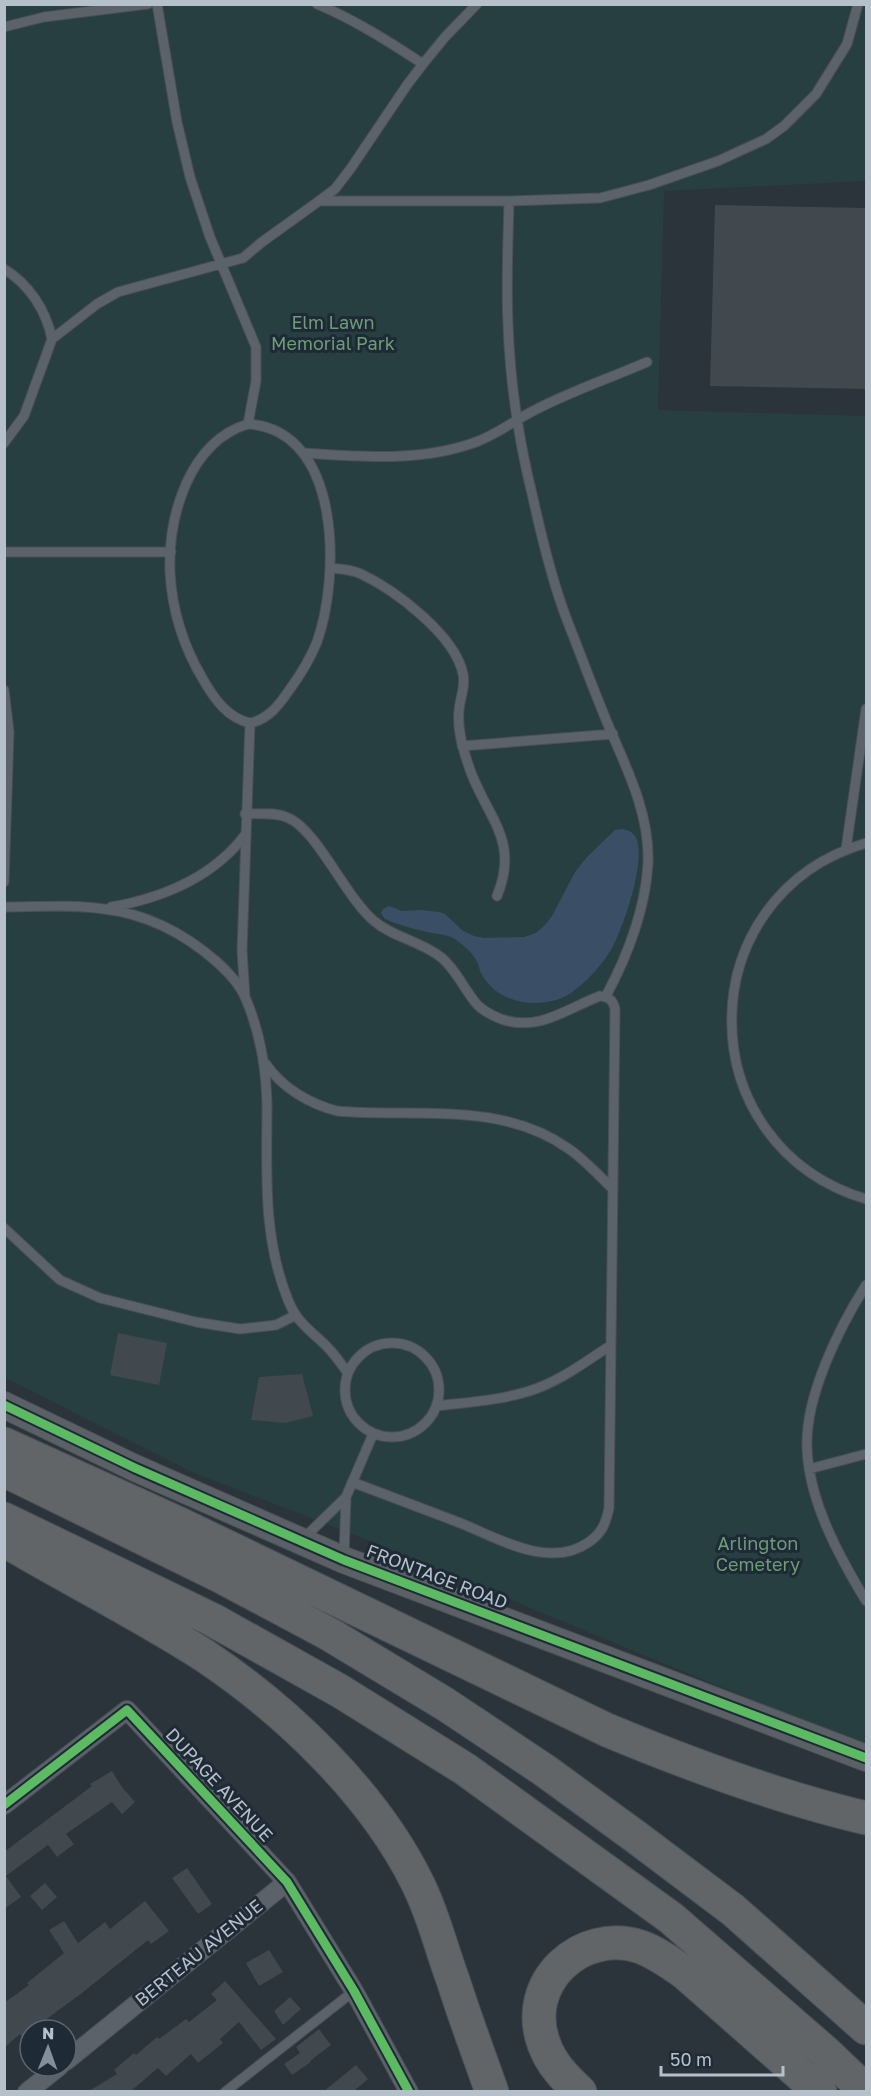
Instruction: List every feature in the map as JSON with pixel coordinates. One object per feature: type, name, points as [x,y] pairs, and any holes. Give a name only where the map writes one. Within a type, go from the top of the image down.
[{"type":"highway","points":[[4,1444],[182,1525],[607,1730],[674,1758],[753,1786],[867,1818]]},
{"type":"highway","points":[[4,1470],[222,1576],[329,1634],[445,1704],[544,1770],[733,1910],[867,2028]]},
{"type":"highway","points":[[4,1519],[213,1620],[340,1691],[465,1769],[670,1917],[817,2044],[867,2091]]},
{"type":"highway","points":[[4,1540],[206,1657],[254,1692],[337,1768],[367,1803],[398,1848],[417,1883],[431,1915],[492,2091]]},
{"type":"highway","points":[[580,2091],[553,2062],[543,2043],[540,2008],[544,1988],[552,1974],[579,1952],[597,1944],[617,1943],[639,1947],[669,1961],[731,2012],[820,2091]]},
{"type":"street","name":"FRONTAGE ROAD","points":[[4,1405],[135,1468],[344,1560],[867,1758]]},
{"type":"street","name":"DUPAGE AVENUE","points":[[4,1805],[127,1710],[287,1882]]},
{"type":"street","points":[[287,1882],[354,1991],[409,2091]]},
{"type":"street","name":"BERTEAU AVENUE","points":[[78,2051],[287,1882]]},
{"type":"street","points":[[27,2091],[44,2078]]},
{"type":"lane","points":[[4,27],[44,17],[148,4]]},
{"type":"lane","points":[[157,4],[182,148],[199,207],[256,347],[256,381],[248,424]]},
{"type":"lane","points":[[317,4],[381,35],[423,64]]},
{"type":"lane","points":[[4,443],[24,416],[52,339],[97,304],[118,292],[222,266],[243,258],[335,189],[423,64],[477,4]]},
{"type":"lane","points":[[319,201],[578,200],[618,194],[718,161],[766,139],[802,110],[826,81],[848,44],[858,4]]},
{"type":"lane","points":[[245,814],[273,814],[294,820],[312,839],[364,912],[384,929],[426,946],[438,954],[453,970],[475,1002],[492,1016],[515,1023],[543,1021],[560,1016],[593,999],[606,996],[622,967],[633,940],[648,862],[641,807],[634,782],[567,618],[532,498],[509,353],[509,201]]},
{"type":"lane","points":[[4,269],[13,274],[32,295],[49,326],[52,339]]},
{"type":"lane","points":[[303,453],[364,457],[409,456],[475,442],[501,431],[539,407],[647,362]]},
{"type":"lane","points":[[248,424],[258,424],[290,440],[303,453],[312,465],[325,498],[330,568],[324,615],[307,665],[278,706],[259,721],[249,723],[237,720],[229,714],[208,689],[191,658],[174,606],[170,573],[178,507],[190,475],[198,462],[218,439],[229,431],[248,424]]},
{"type":"lane","points":[[4,552],[171,552]]},
{"type":"lane","points":[[330,568],[359,573],[373,581],[428,620],[455,653],[464,677],[459,713],[462,746],[477,788],[496,823],[504,846],[506,862],[497,896]]},
{"type":"lane","points":[[4,690],[9,732],[4,882]]},
{"type":"lane","points":[[846,849],[867,709]]},
{"type":"lane","points":[[249,723],[242,951],[245,996],[264,1059],[266,1075],[268,1225],[280,1277],[296,1315],[307,1330],[334,1354],[347,1372]]},
{"type":"lane","points":[[462,746],[613,734]]},
{"type":"lane","points":[[4,907],[102,908],[156,896],[202,875],[234,849],[245,835]]},
{"type":"lane","points":[[867,843],[846,849],[811,869],[782,894],[760,921],[744,952],[733,989],[731,1032],[738,1076],[758,1120],[786,1153],[815,1177],[847,1193],[867,1199]]},
{"type":"lane","points":[[102,908],[155,922],[199,945],[230,974],[245,996]]},
{"type":"lane","points":[[352,1482],[530,1550],[556,1553],[583,1547],[602,1531],[609,1508],[615,1009],[606,996]]},
{"type":"lane","points":[[264,1059],[274,1075],[287,1086],[319,1106],[337,1111],[472,1115],[525,1126],[567,1148],[613,1189]]},
{"type":"lane","points":[[4,1228],[60,1280],[100,1299],[196,1322],[233,1328],[276,1325],[296,1315]]},
{"type":"lane","points":[[867,1285],[837,1340],[815,1395],[807,1433],[809,1469],[817,1499],[837,1547],[867,1601]]},
{"type":"lane","points":[[394,1343],[413,1347],[427,1359],[437,1377],[439,1386],[436,1406],[428,1421],[412,1433],[394,1438],[373,1434],[351,1416],[344,1393],[347,1372],[357,1358],[374,1346],[394,1343]]},
{"type":"lane","points":[[436,1406],[493,1399],[536,1389],[578,1368],[611,1345]]},
{"type":"lane","points":[[344,1560],[346,1497],[373,1434]]},
{"type":"lane","points":[[809,1469],[867,1454]]},
{"type":"lane","points":[[301,1541],[346,1497]]},
{"type":"lane","points":[[225,2091],[354,1991]]},
{"type":"green space","name":"Elm Lawn Memorial Park","points":[[4,5],[866,5],[866,181],[664,191],[658,410],[866,416],[866,1746],[368,1540],[194,1473],[5,1378]]},
{"type":"water","points":[[622,829],[631,832],[637,840],[639,854],[634,888],[622,924],[612,948],[602,963],[580,986],[556,1000],[534,1003],[513,1000],[504,996],[487,982],[474,957],[456,940],[392,922],[384,918],[381,913],[389,906],[402,911],[439,912],[445,914],[463,931],[484,938],[524,937],[536,933],[552,916],[575,872],[587,857],[615,830]]},
{"type":"building","points":[[715,205],[867,208],[867,389],[710,386]]},
{"type":"building","points":[[118,1333],[167,1343],[159,1385],[110,1375]]},
{"type":"building","points":[[302,1374],[313,1416],[285,1423],[251,1420],[259,1377]]},
{"type":"building","points":[[112,1771],[135,1802],[122,1814],[112,1802],[66,1834],[74,1844],[57,1857],[48,1845],[6,1876],[21,1897],[4,1909],[4,1852],[92,1786],[90,1784]]},
{"type":"building","points":[[187,1868],[212,1904],[198,1914],[172,1878]]},
{"type":"building","points":[[45,1883],[57,1897],[42,1910],[30,1896]]},
{"type":"building","points":[[145,1901],[169,1931],[151,1944],[148,1940],[48,2018],[18,2018],[18,2036],[4,2048],[4,2003],[29,1985],[27,1983],[64,1953],[49,1930],[64,1921],[78,1943],[105,1922],[110,1929]]},
{"type":"building","points":[[269,1950],[283,1972],[259,1986],[246,1963]]},
{"type":"building","points":[[225,1981],[276,2039],[261,2050],[239,2022],[220,2039],[223,2043],[198,2063],[191,2054],[166,2076],[158,2068],[131,2091],[89,2091],[117,2074],[114,2070],[134,2053],[136,2055],[157,2037],[159,2039],[186,2019],[189,2022],[217,2000],[211,1994]]},
{"type":"building","points":[[290,1997],[301,2009],[283,2025],[274,2011]]},
{"type":"building","points":[[319,2029],[331,2045],[292,2075],[284,2064],[300,2053],[296,2047]]},
{"type":"building","points":[[356,2065],[368,2079],[354,2091],[324,2091]]},
{"type":"cycle path","points":[[4,1405],[135,1468],[344,1560],[866,1758]]},
{"type":"cycle path","points":[[4,1805],[127,1710],[287,1882],[354,1991],[409,2092]]},
{"type":"park label","name":"Arlington Cemetery","points":[[758,1554]]}]
